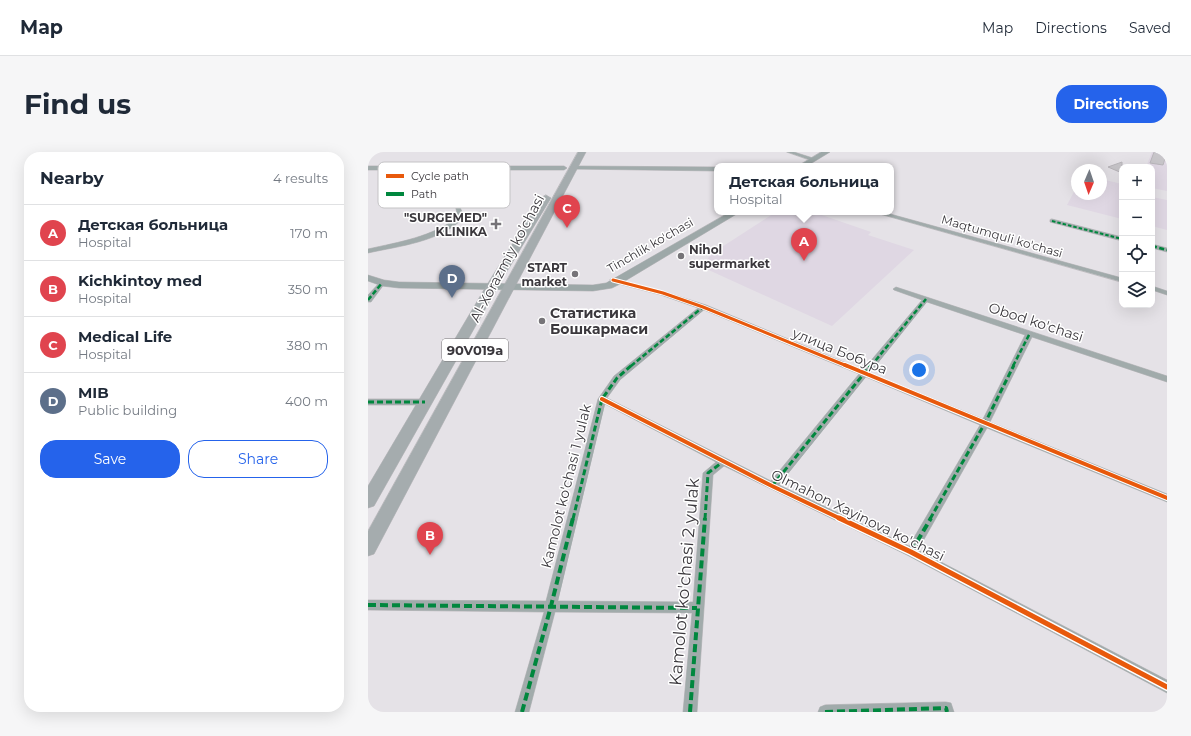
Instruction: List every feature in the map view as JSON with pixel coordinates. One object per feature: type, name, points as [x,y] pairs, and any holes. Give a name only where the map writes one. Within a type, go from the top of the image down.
[{"type":"main road","name":"Al-Xorazmiy ko’chasi","points":[[368,548],[510,286],[568,168],[572,152]]},
{"type":"main road","name":"Al-Xorazmiy ko’chasi","points":[[368,501],[493,286],[568,168],[582,152]]},
{"type":"main road","points":[[812,162],[826,152]]},
{"type":"main road","points":[[812,162],[834,152]]},
{"type":"main road","name":"Tinchlik ko'chasi","points":[[615,281],[721,215]]},
{"type":"main road","name":"Tinchlik ko'chasi","points":[[368,278],[382,283],[399,285],[602,287],[731,215]]},
{"type":"main road","name":"Tinchlik ko'chasi","points":[[368,270],[380,277],[393,280],[493,286]]},
{"type":"street","points":[[789,152],[812,162]]},
{"type":"street","points":[[510,168],[714,169]]},
{"type":"street","points":[[368,251],[439,232],[451,227],[461,217],[458,208]]},
{"type":"street","name":"Maqtumquli ko'chasi","points":[[887,215],[1119,279]]},
{"type":"street","points":[[1052,221],[1119,238]]},
{"type":"street","points":[[1155,247],[1167,250]]},
{"type":"street","name":"улица Бобура","points":[[615,281],[663,292],[703,307],[1167,498]]},
{"type":"street","points":[[368,300],[382,283]]},
{"type":"street","name":"Obod ko'chasi","points":[[896,289],[1167,379]]},
{"type":"street","points":[[1155,289],[1167,293]]},
{"type":"street","points":[[772,486],[926,299]]},
{"type":"street","name":"Kamolot ko'chasi 1 yulak","points":[[522,712],[551,606],[602,399],[617,378],[703,307]]},
{"type":"street","points":[[911,552],[985,423],[1030,333]]},
{"type":"street","name":"Olmahon Xayinova ko'chasi","points":[[602,399],[772,486],[911,552],[1167,687]]},
{"type":"street","points":[[368,402],[425,402]]},
{"type":"street","name":"Kamolot ko'chasi 2 yulak","points":[[690,712],[708,473],[724,461]]},
{"type":"street","points":[[368,605],[697,608]]},
{"type":"street","points":[[825,712],[946,710]]},
{"type":"shaded area","points":[[1152,152],[1167,152],[1167,191],[1155,189],[1155,164],[1147,164]]},
{"type":"shaded area","points":[[1107,180],[1119,183],[1119,218],[1067,205],[1071,197],[1071,200],[1107,200]]},
{"type":"shaded area","points":[[1155,198],[1167,200],[1167,230],[1155,227]]},
{"type":"shaded area","points":[[771,215],[822,215],[871,232],[868,235],[914,250],[832,326],[702,267],[711,254]]},
{"type":"building","points":[[1154,152],[1167,152],[1163,165],[1150,163]]},
{"type":"building","points":[[1122,162],[1122,164],[1119,164],[1119,172],[1108,167]]},
{"type":"marked path","points":[[1052,221],[1119,238]]},
{"type":"marked path","points":[[1155,247],[1167,250]]},
{"type":"marked path","points":[[368,300],[382,283]]},
{"type":"marked path","points":[[772,486],[926,299]]},
{"type":"marked path","points":[[522,712],[551,606],[602,399],[617,378],[703,307]]},
{"type":"marked path","points":[[911,552],[985,423],[1030,333]]},
{"type":"marked path","points":[[368,402],[425,402]]},
{"type":"marked path","points":[[690,712],[708,473],[724,461]]},
{"type":"marked path","points":[[368,605],[697,608]]},
{"type":"marked path","points":[[825,712],[946,708],[947,712]]},
{"type":"cycle path","points":[[613,280],[663,293],[703,307],[1167,498]]},
{"type":"cycle path","points":[[602,399],[772,486],[911,552],[1167,687]]},
{"type":"place","name":"\"SURGEMED\" KLINIKA","points":[[496,224]]},
{"type":"place","name":"Medical Life","points":[[567,228]]},
{"type":"place","name":"Nihol supermarket","points":[[681,256]]},
{"type":"place","name":"Детская больница","points":[[804,261]]},
{"type":"place","name":"START market","points":[[575,274]]},
{"type":"place","name":"MIB","points":[[452,298]]},
{"type":"place","name":"Статистика Бошкармаси","points":[[542,321]]},
{"type":"place","name":"Kichkintoy med","points":[[430,555]]}]
